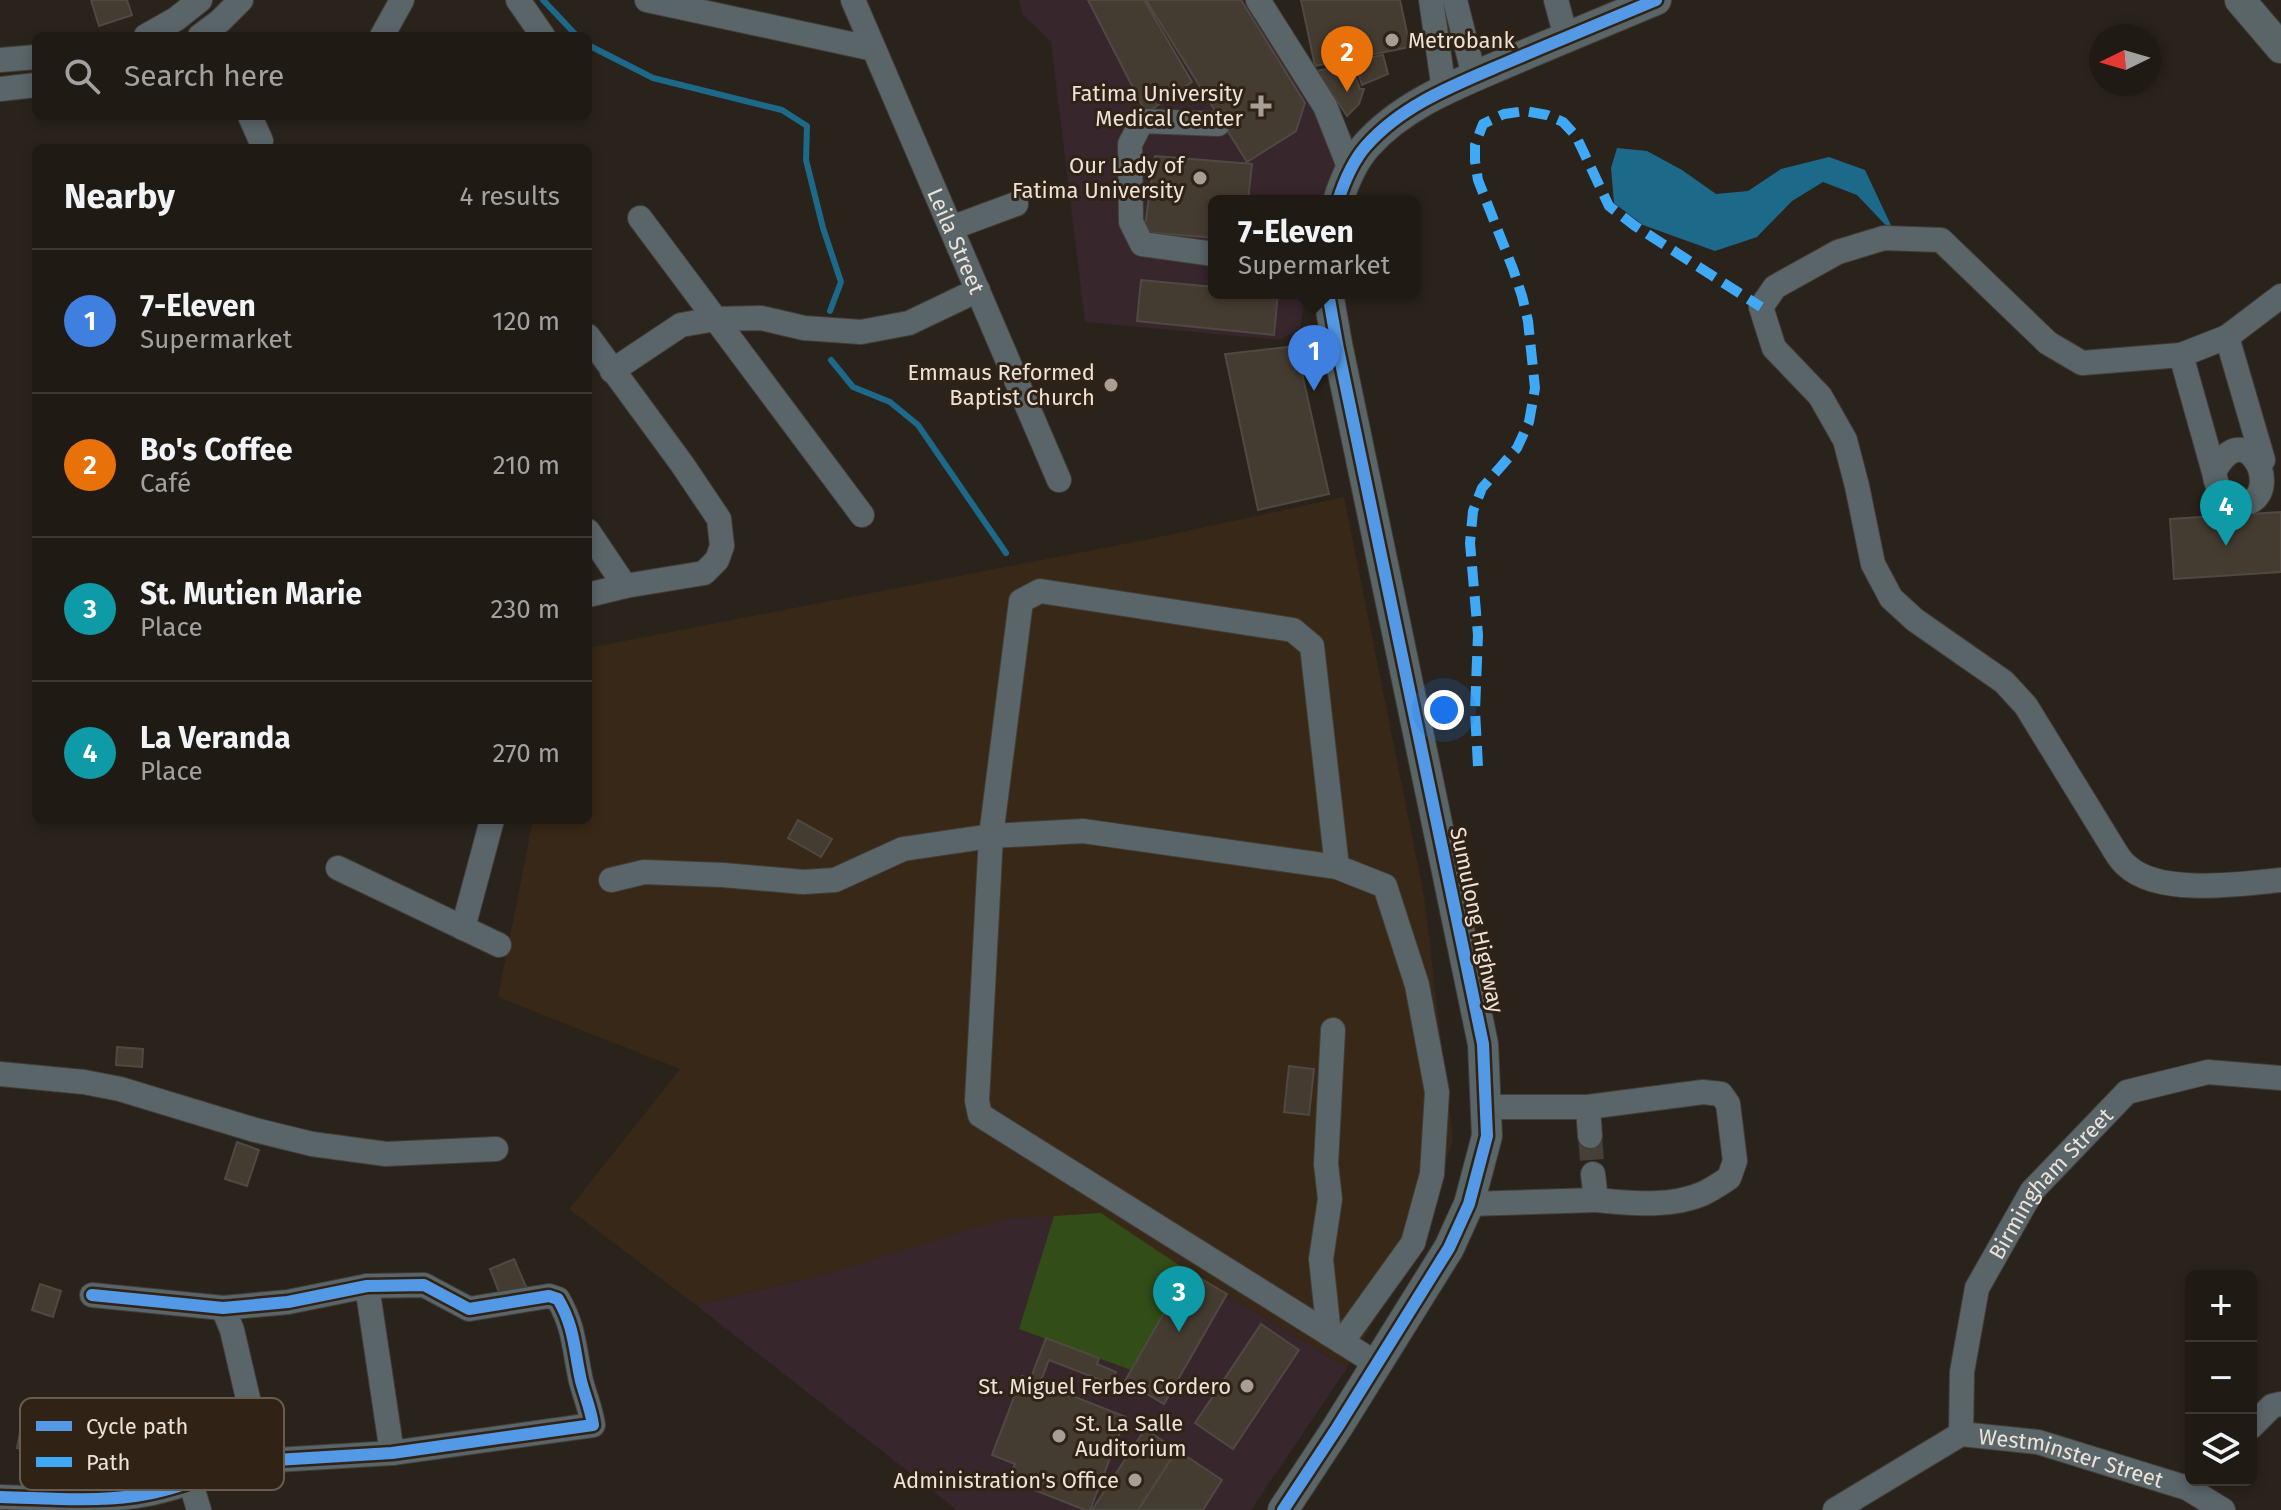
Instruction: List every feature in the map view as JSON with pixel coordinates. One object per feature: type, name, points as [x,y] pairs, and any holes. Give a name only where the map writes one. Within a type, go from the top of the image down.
[{"type":"main road","points":[[1340,195],[1350,169],[1365,147],[1417,104],[1474,76],[1656,0]]},
{"type":"main road","points":[[2240,0],[2281,48]]},
{"type":"main road","name":"Sumulong Highway","points":[[1283,1510],[1449,1248],[1469,1204],[1487,1136],[1483,1044],[1329,299]]},
{"type":"street","points":[[153,32],[200,0]]},
{"type":"street","points":[[210,32],[241,0]]},
{"type":"street","points":[[384,32],[402,0]]},
{"type":"street","points":[[518,0],[540,32]]},
{"type":"street","points":[[647,0],[699,5],[874,49]]},
{"type":"street","name":"Leila Street","points":[[853,0],[1059,480]]},
{"type":"street","points":[[1258,0],[1325,106],[1350,169]]},
{"type":"street","points":[[1431,0],[1444,90]]},
{"type":"street","points":[[1455,0],[1474,76]]},
{"type":"street","points":[[1556,0],[1566,37]]},
{"type":"street","points":[[0,60],[32,57]]},
{"type":"street","points":[[0,89],[32,85]]},
{"type":"street","points":[[252,120],[261,141]]},
{"type":"street","points":[[1208,253],[1142,244],[1131,222],[1130,144],[1142,121],[1218,124]]},
{"type":"street","points":[[951,228],[1016,204]]},
{"type":"street","points":[[640,218],[862,515]]},
{"type":"street","points":[[2281,296],[2227,337],[2181,355],[2082,363],[2048,343],[1941,240],[1884,238],[1838,252],[1775,287],[1761,307],[1774,348],[1820,396],[1845,440],[1873,564],[1891,598],[1915,620],[2004,682],[2026,706],[2115,851],[2128,867],[2170,883],[2202,887],[2281,880]]},
{"type":"street","points":[[612,371],[681,325],[715,319],[761,318],[804,328],[861,332],[909,323],[978,290]]},
{"type":"street","points":[[2181,355],[2216,487],[2226,499],[2240,504],[2255,501],[2266,489],[2269,474],[2227,337]]},
{"type":"street","points":[[592,342],[719,519],[722,546],[717,560],[704,573],[592,594]]},
{"type":"street","points":[[2214,472],[2222,458],[2235,450],[2250,451],[2263,460]]},
{"type":"street","points":[[592,537],[625,586]]},
{"type":"street","points":[[1337,867],[1312,646],[1293,630],[1040,591],[1021,601],[991,836],[977,1101],[980,1115],[1377,1364]]},
{"type":"street","points":[[463,928],[491,824]]},
{"type":"street","points":[[611,880],[644,872],[803,882],[835,880],[903,849],[991,836],[1083,831],[1337,867],[1385,886],[1417,985],[1437,1092],[1432,1174],[1413,1243],[1336,1338]]},
{"type":"street","points":[[338,868],[499,945]]},
{"type":"street","points":[[1333,1030],[1326,1164],[1330,1199],[1321,1259],[1336,1338]]},
{"type":"street","name":"Birmingham Street","points":[[1961,1434],[1962,1372],[1977,1288],[2032,1191],[2127,1092],[2208,1072],[2281,1078]]},
{"type":"street","points":[[0,1074],[84,1082],[120,1089],[312,1144],[386,1154],[496,1149]]},
{"type":"street","points":[[1469,1204],[1596,1200],[1663,1203],[1701,1195],[1729,1178],[1735,1161],[1728,1104],[1721,1094],[1703,1092],[1588,1107],[1485,1107]]},
{"type":"street","points":[[1588,1107],[1590,1136]]},
{"type":"street","points":[[1593,1174],[1596,1200]]},
{"type":"street","points":[[92,1295],[223,1308],[288,1302],[367,1286],[424,1285],[469,1309],[549,1296],[558,1299],[570,1319],[593,1425],[392,1453],[284,1459]]},
{"type":"street","points":[[367,1286],[392,1453]]},
{"type":"street","points":[[223,1308],[232,1330],[248,1398]]},
{"type":"street","points":[[2257,1421],[2272,1406],[2281,1404]]},
{"type":"street","name":"Westminster Street","points":[[1835,1510],[1961,1434],[2038,1442],[2185,1482]]},
{"type":"street","name":"Westminster Street","points":[[2193,1486],[2223,1510]]},
{"type":"street","points":[[0,1497],[92,1499],[136,1496],[164,1490]]},
{"type":"street","points":[[193,1490],[199,1510]]},
{"type":"shaded area","name":"Our Lady of Fatima University","points":[[1019,0],[1269,0],[1355,141],[1324,195],[1208,195],[1208,299],[1305,299],[1300,328],[1280,340],[1085,322],[1051,42],[1023,15]]},
{"type":"shaded area","points":[[1344,497],[1424,896],[1453,1139],[1422,1238],[1347,1368],[1188,1271],[830,1273],[696,1305],[569,1209],[680,1069],[498,997],[532,824],[592,824],[592,647],[1150,539]]},
{"type":"shaded area","points":[[1101,1213],[1188,1271],[1347,1368],[1251,1510],[957,1510],[696,1305],[830,1273],[1003,1219]]},
{"type":"green space","points":[[1101,1213],[1188,1271],[1131,1370],[1019,1329],[1054,1216]]},
{"type":"water","points":[[1617,148],[1647,151],[1716,194],[1748,191],[1781,169],[1829,157],[1865,170],[1896,236],[1857,195],[1823,182],[1792,201],[1757,237],[1715,251],[1643,225],[1614,203],[1611,168]]},
{"type":"building","points":[[91,0],[127,0],[132,15],[99,26]]},
{"type":"building","points":[[1088,0],[1144,0],[1192,82],[1146,113]]},
{"type":"building","points":[[1146,0],[1241,0],[1305,103],[1296,131],[1247,162]]},
{"type":"building","points":[[1301,0],[1400,0],[1410,47],[1315,66]]},
{"type":"building","points":[[1383,55],[1388,74],[1362,85],[1354,61]]},
{"type":"building","points":[[1351,64],[1360,89],[1364,89],[1359,104],[1347,116],[1317,71]]},
{"type":"building","points":[[1155,156],[1252,164],[1249,195],[1208,195],[1208,237],[1144,232]]},
{"type":"building","points":[[1141,280],[1208,286],[1208,299],[1277,299],[1274,335],[1137,321]]},
{"type":"building","points":[[1296,346],[1329,494],[1258,510],[1225,354]]},
{"type":"building","points":[[2281,512],[2281,572],[2174,579],[2170,519]]},
{"type":"building","points":[[798,820],[832,839],[821,857],[788,838]]},
{"type":"building","points":[[117,1047],[143,1049],[142,1067],[116,1065]]},
{"type":"building","points":[[1289,1066],[1314,1069],[1309,1115],[1284,1112]]},
{"type":"building","points":[[237,1142],[259,1150],[247,1186],[225,1179]]},
{"type":"building","points":[[514,1259],[527,1289],[502,1300],[490,1269]]},
{"type":"building","points":[[1188,1271],[1227,1294],[1164,1404],[1125,1381]]},
{"type":"building","points":[[40,1284],[61,1291],[53,1317],[32,1310]]},
{"type":"building","name":"St. Miguel Ferbes Cordero","points":[[1261,1324],[1299,1350],[1233,1449],[1195,1423]]},
{"type":"building","points":[[1046,1338],[1099,1358],[1097,1364],[1116,1372],[1111,1384],[1049,1360],[1040,1383],[1030,1380]]},
{"type":"building","name":"St. La Salle Auditorium","points":[[1022,1376],[1126,1417],[1090,1510],[1009,1480],[1015,1464],[992,1455]]},
{"type":"building","name":"Administration's Office","points":[[1145,1429],[1177,1450],[1138,1510],[1092,1510]]},
{"type":"building","points":[[1177,1450],[1222,1480],[1203,1510],[1138,1510]]},
{"type":"waterway","points":[[543,0],[573,32]]},
{"type":"waterway","points":[[592,47],[653,78],[782,110],[807,126],[806,160],[823,228],[841,282],[830,311]]},
{"type":"waterway","points":[[831,360],[853,387],[890,402],[918,425],[1006,553]]},
{"type":"tunnel","points":[[1590,1136],[1593,1174]]},
{"type":"marked path","points":[[1478,766],[1475,711],[1478,635],[1470,543],[1473,511],[1482,488],[1517,448],[1529,422],[1535,388],[1528,321],[1522,296],[1478,180],[1475,145],[1483,124],[1504,114],[1525,111],[1563,122],[1576,136],[1609,206],[1761,307]]},
{"type":"cycle path","points":[[1340,195],[1361,152],[1381,131],[1414,107],[1470,78],[1656,0]]},
{"type":"cycle path","points":[[1283,1510],[1449,1248],[1469,1204],[1487,1136],[1483,1044],[1329,299]]},
{"type":"cycle path","points":[[92,1295],[223,1308],[288,1302],[367,1286],[424,1285],[469,1309],[549,1296],[558,1299],[568,1320],[593,1425],[392,1453],[284,1459]]},
{"type":"cycle path","points":[[0,1497],[118,1498],[162,1490]]},
{"type":"place","name":"Metrobank","points":[[1392,40]]},
{"type":"place","name":"Bo's Coffee","points":[[1347,92]]},
{"type":"place","name":"Fatima University Medical Center","points":[[1261,106]]},
{"type":"place","name":"Our Lady of Fatima University","points":[[1200,178]]},
{"type":"place","name":"Emmaus Reformed Baptist Church","points":[[1111,385]]},
{"type":"place","name":"7-Eleven","points":[[1314,391]]},
{"type":"place","name":"La Veranda","points":[[2226,546]]},
{"type":"place","name":"St. Mutien Marie","points":[[1179,1332]]},
{"type":"place","name":"St. Miguel Ferbes Cordero","points":[[1247,1386]]},
{"type":"place","name":"St. La Salle Auditorium","points":[[1059,1436]]},
{"type":"place","name":"Administration's Office","points":[[1135,1480]]}]
